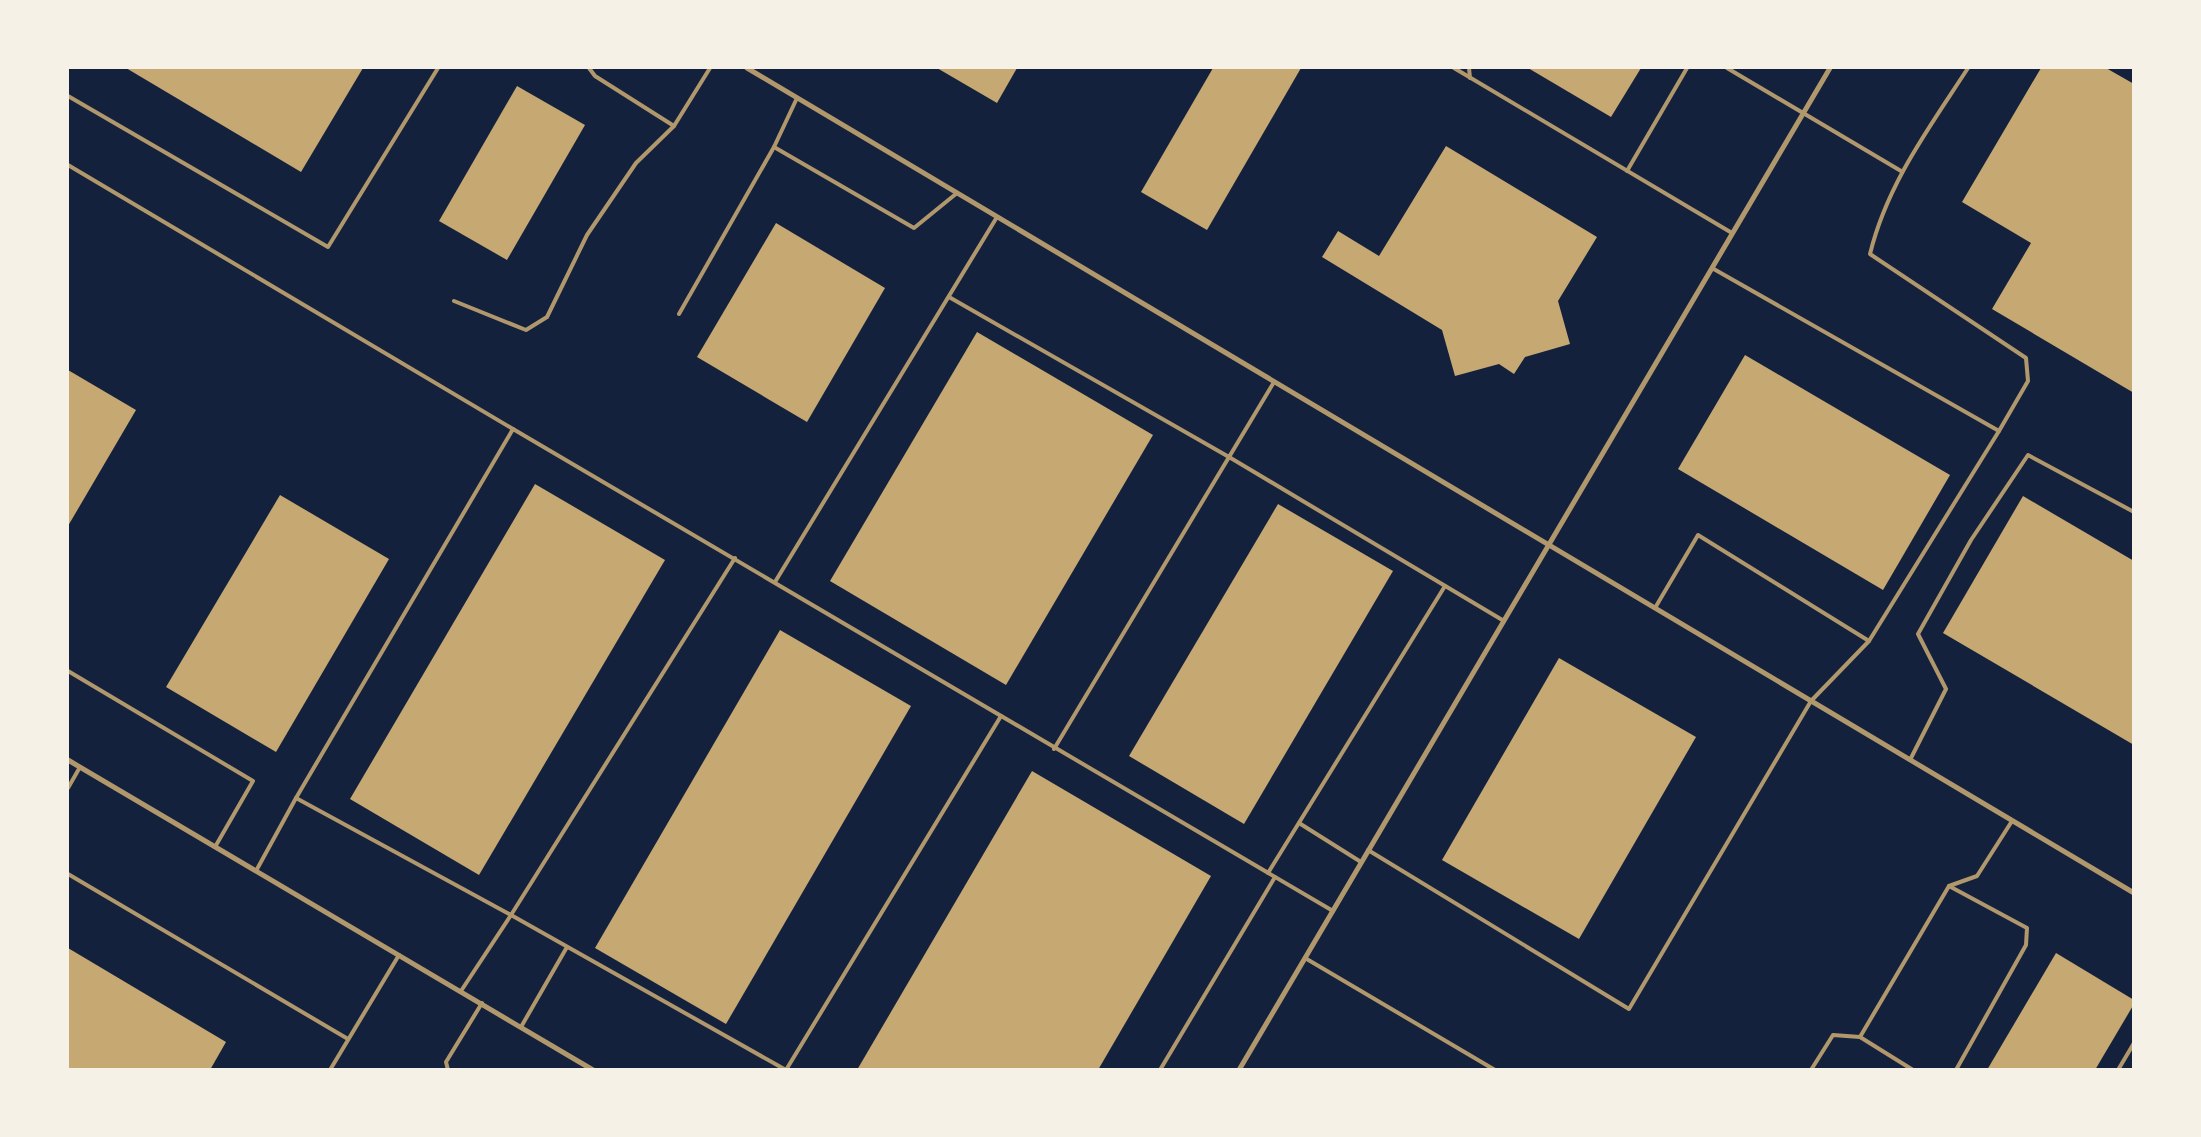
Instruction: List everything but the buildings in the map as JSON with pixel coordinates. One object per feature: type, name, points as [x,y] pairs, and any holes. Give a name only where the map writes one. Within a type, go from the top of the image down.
[{"type":"street","points":[[746,68],[2134,893]]},
{"type":"street","points":[[1239,1070],[1830,68]]},
{"type":"street","points":[[68,760],[594,1070]]},
{"type":"lane","points":[[68,96],[328,246],[438,68]]},
{"type":"lane","points":[[589,68],[595,76],[674,126]]},
{"type":"lane","points":[[454,301],[526,330],[547,316],[587,235],[636,163],[674,126],[710,68]]},
{"type":"lane","points":[[1454,68],[1732,233]]},
{"type":"lane","points":[[1469,68],[1470,78]]},
{"type":"lane","points":[[1627,171],[1687,68]]},
{"type":"lane","points":[[1727,68],[1901,172]]},
{"type":"lane","points":[[1368,850],[1629,1009],[1811,701],[1869,641],[1999,432],[2028,381],[2026,358],[1870,254],[1877,225],[1901,172],[1968,68]]},
{"type":"lane","points":[[679,314],[774,147],[798,98]]},
{"type":"lane","points":[[774,147],[914,228],[957,193]]},
{"type":"lane","points":[[68,166],[1333,911]]},
{"type":"lane","points":[[775,582],[998,217]]},
{"type":"lane","points":[[1712,268],[1999,432]]},
{"type":"lane","points":[[949,297],[1229,457],[1504,621]]},
{"type":"lane","points":[[1054,748],[1274,382]]},
{"type":"lane","points":[[256,872],[296,798],[513,429]]},
{"type":"lane","points":[[1910,760],[1946,689],[1918,634],[1971,540],[2028,455],[2134,512]]},
{"type":"lane","points":[[1655,608],[1698,535],[1869,641]]},
{"type":"lane","points":[[461,991],[511,915],[735,558]]},
{"type":"lane","points":[[1268,873],[1444,586]]},
{"type":"lane","points":[[68,672],[253,781],[215,847]]},
{"type":"lane","points":[[296,798],[511,915],[786,1069],[1001,716]]},
{"type":"lane","points":[[68,788],[80,767]]},
{"type":"lane","points":[[1860,1037],[1949,886],[1977,876],[2012,821]]},
{"type":"lane","points":[[1299,823],[1361,862]]},
{"type":"lane","points":[[68,874],[348,1039]]},
{"type":"lane","points":[[1160,1070],[1275,877]]},
{"type":"lane","points":[[1949,886],[2027,928],[2026,945],[1956,1070]]},
{"type":"lane","points":[[521,1027],[567,947]]},
{"type":"lane","points":[[330,1070],[399,954]]},
{"type":"lane","points":[[1304,958],[1495,1070]]},
{"type":"lane","points":[[448,1070],[446,1062],[482,1003]]},
{"type":"lane","points":[[1811,1070],[1833,1035],[1860,1037],[1913,1070]]},
{"type":"lane","points":[[2118,1070],[2134,1043]]}]
